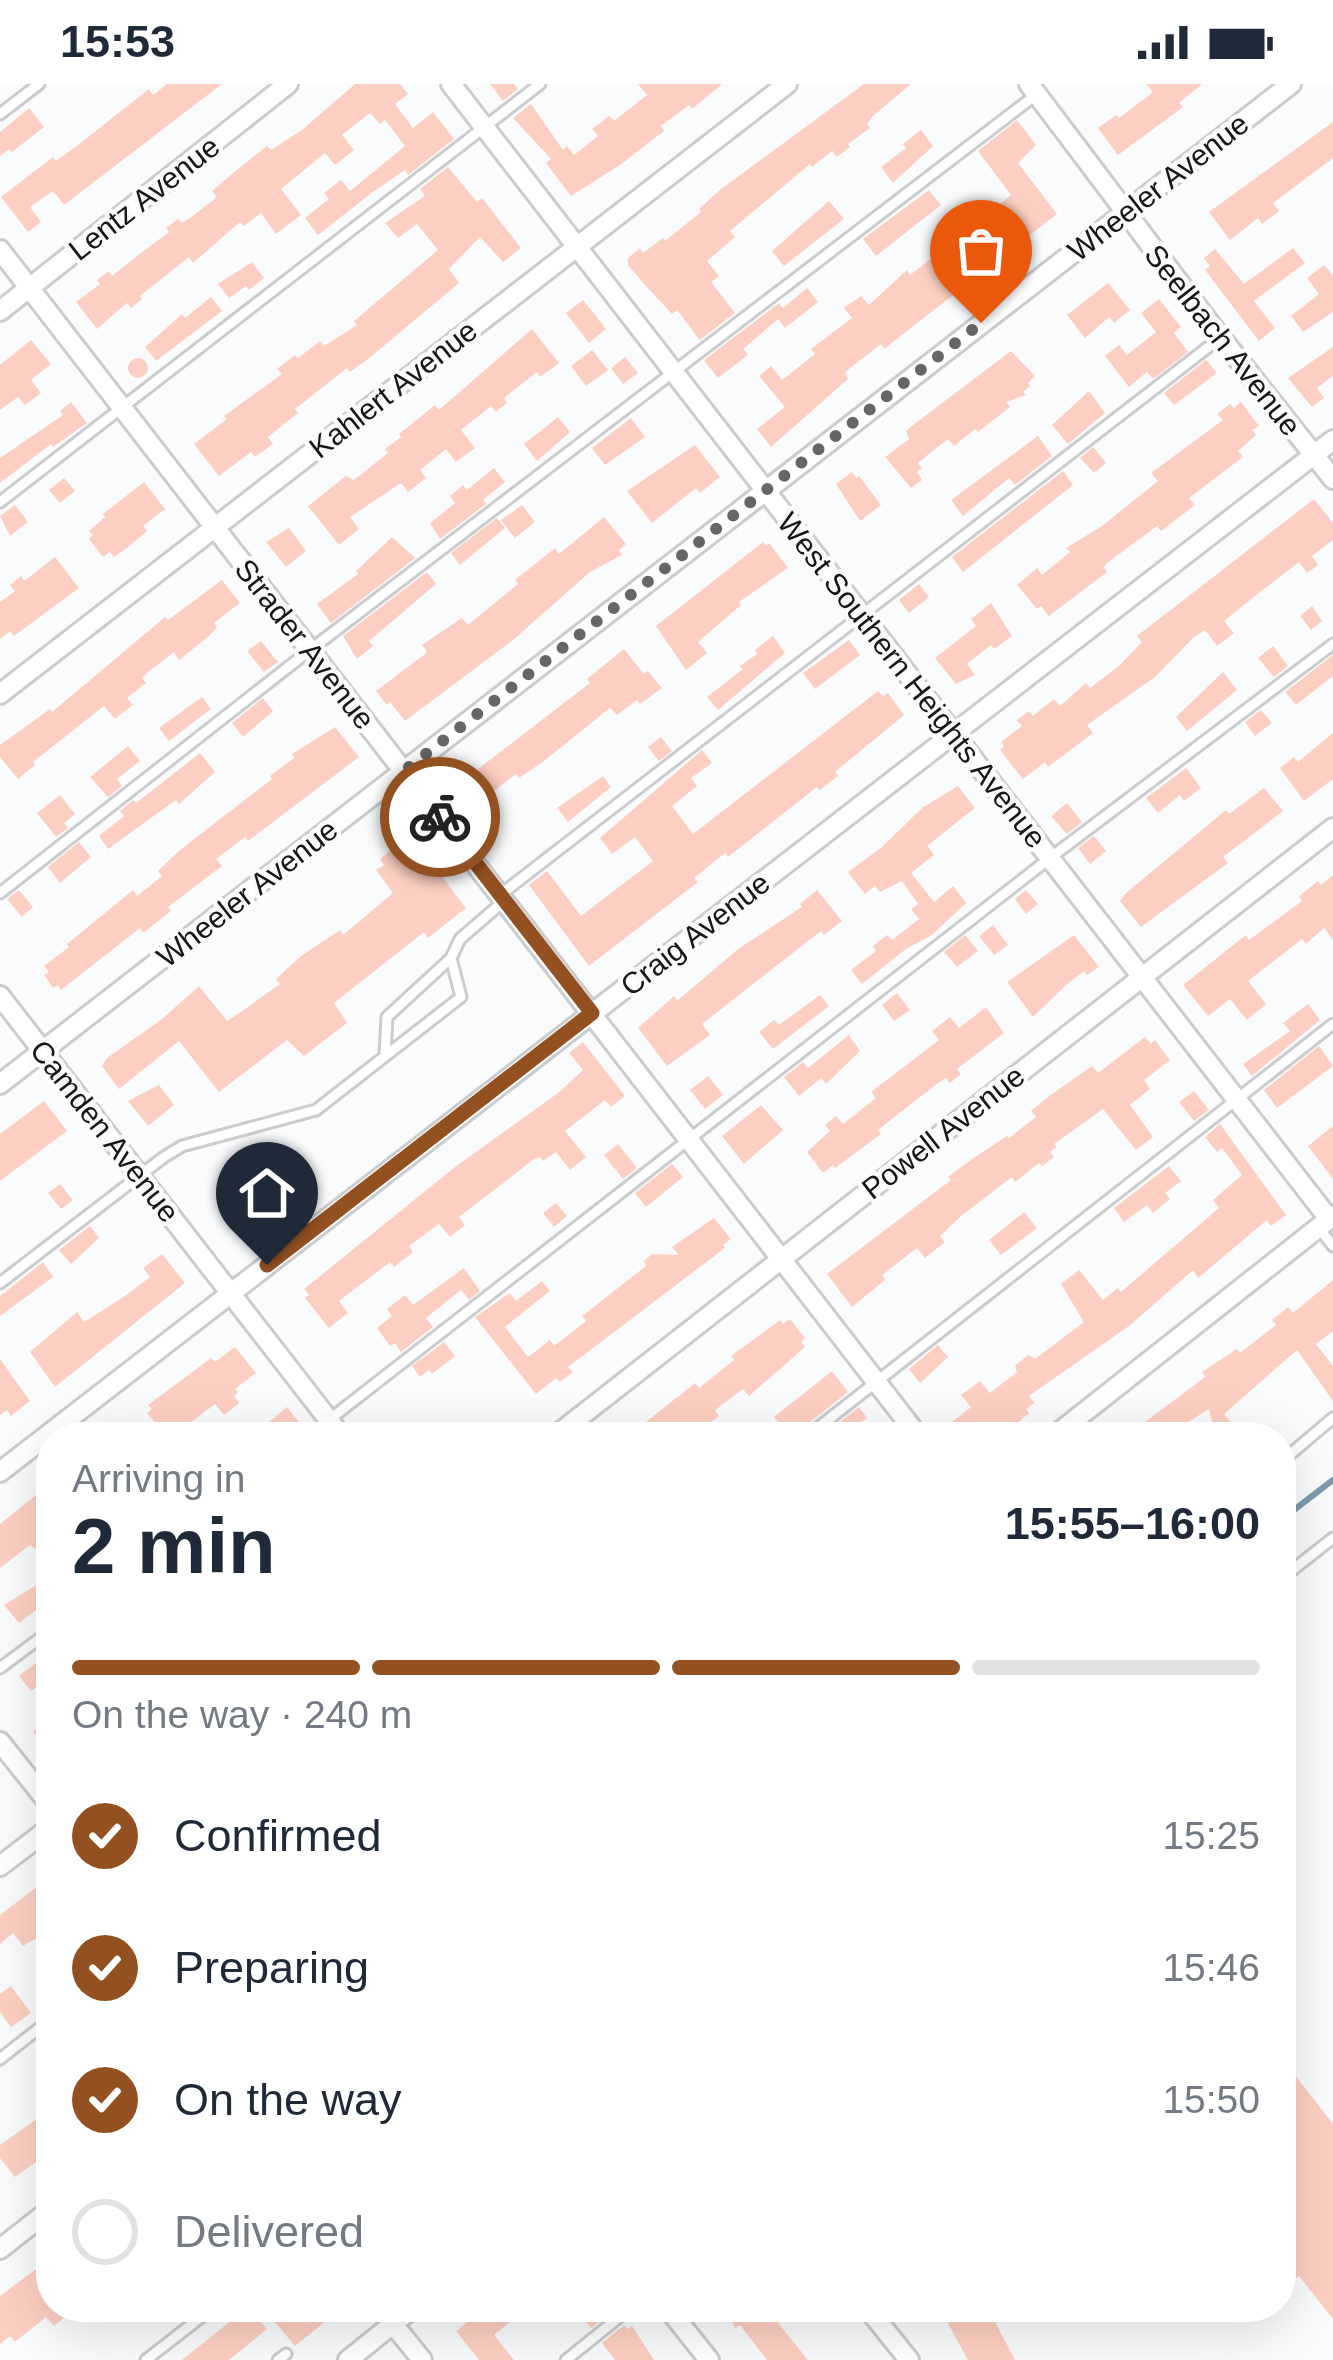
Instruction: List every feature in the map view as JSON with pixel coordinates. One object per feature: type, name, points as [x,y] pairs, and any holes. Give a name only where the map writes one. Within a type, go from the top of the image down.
[{"type":"street","name":"Lentz Avenue","points":[[0,311],[288,84]]},
{"type":"street","name":"West Southern Heights Avenue","points":[[451,84],[1327,1220]]},
{"type":"street","name":"Kahlert Avenue","points":[[0,694],[787,84]]},
{"type":"street","name":"Wheeler Avenue","points":[[0,1084],[1291,84]]},
{"type":"street","name":"Seelbach Avenue","points":[[1033,89],[1333,479]]},
{"type":"street","name":"Strader Avenue","points":[[0,250],[908,1422]]},
{"type":"street","name":"Craig Avenue","points":[[65,1422],[1333,440]]},
{"type":"street","name":"Powell Avenue","points":[[573,1422],[1333,828]]},
{"type":"street","name":"Camden Avenue","points":[[0,996],[329,1420]]},
{"type":"street","points":[[1072,1422],[1327,1220]]},
{"type":"street","name":"Craig Avenue","points":[[0,1472],[36,1444]]},
{"type":"street","points":[[0,1742],[36,1788]]},
{"type":"street","points":[[0,1867],[36,1839]]},
{"type":"street","points":[[0,2248],[36,2220]]},
{"type":"street","points":[[348,2360],[395,2322]]},
{"type":"street","points":[[679,2322],[709,2360]]},
{"type":"street","points":[[883,2322],[909,2360]]},
{"type":"street","points":[[393,2324],[422,2360]]},
{"type":"lane","points":[[0,114],[39,84]]},
{"type":"lane","points":[[0,502],[540,84]]},
{"type":"lane","points":[[0,893],[1033,89]]},
{"type":"lane","points":[[386,1055],[387,1018],[451,958],[460,939],[502,898],[1220,338]]},
{"type":"lane","points":[[326,1422],[1050,858],[1333,644]]},
{"type":"lane","points":[[0,1283],[182,1146],[316,1111],[461,997],[451,958]]},
{"type":"lane","points":[[825,1422],[1333,1024]]},
{"type":"lane","points":[[1327,1220],[1333,1246]]},
{"type":"lane","points":[[1296,1449],[1333,1418]]},
{"type":"lane","points":[[1296,1567],[1333,1538]]},
{"type":"lane","points":[[0,1668],[36,1641]]},
{"type":"lane","points":[[0,2059],[36,2031]]},
{"type":"lane","points":[[146,2360],[195,2322]]},
{"type":"lane","points":[[566,2360],[613,2322]]},
{"type":"building","points":[[167,84],[222,84],[64,205],[53,191],[30,207],[41,222],[28,232],[1,197],[149,89],[153,95]]},
{"type":"building","points":[[355,84],[400,84],[408,94],[395,104],[413,128],[433,112],[454,139],[318,235],[305,218],[329,199],[324,193],[341,180],[350,191],[405,146],[385,120],[380,124],[370,113],[342,135],[354,150],[335,165],[325,153],[281,189],[301,215],[276,234],[261,213],[244,226],[240,222],[193,263],[189,257],[131,308],[127,303],[97,329],[76,302],[100,284],[97,280],[109,271],[112,276],[169,232],[166,228],[178,219],[182,223],[190,218],[217,197],[212,191],[233,173],[267,146],[271,150],[302,130]]},
{"type":"building","points":[[490,84],[514,84],[518,89],[503,101]]},
{"type":"building","points":[[638,84],[722,84],[661,126],[664,131],[620,165],[571,196],[546,163],[551,159],[513,118],[531,104],[563,150],[567,146],[574,155],[598,136],[592,129],[609,116],[614,121],[647,95]]},
{"type":"building","points":[[864,84],[911,84],[873,116],[867,124],[870,128],[850,147],[837,157],[832,151],[812,167],[810,164],[730,231],[735,237],[707,261],[719,276],[711,282],[735,313],[700,340],[677,310],[672,314],[645,285],[628,265],[628,258],[640,248],[643,253],[665,241],[721,189]]},
{"type":"building","points":[[1146,84],[1202,84],[1179,103],[1183,107],[1118,155],[1098,128],[1153,92]]},
{"type":"building","points":[[29,108],[44,127],[0,156],[0,132]]},
{"type":"building","points":[[1017,120],[1036,145],[1018,163],[1057,214],[884,349],[881,344],[845,372],[848,379],[771,447],[757,429],[785,407],[759,376],[771,366],[782,380],[815,354],[811,349],[852,318],[844,308],[861,296],[869,305],[907,270],[910,275],[1011,195],[978,151]]},
{"type":"building","points":[[1333,122],[1333,158],[1273,203],[1279,211],[1262,224],[1258,218],[1230,240],[1209,212]]},
{"type":"building","points":[[921,130],[933,146],[893,183],[881,167]]},
{"type":"building","points":[[448,167],[477,202],[482,198],[521,248],[503,262],[480,237],[449,269],[459,283],[368,359],[350,372],[347,368],[295,409],[298,413],[268,437],[273,444],[255,457],[251,452],[219,476],[194,444],[282,374],[277,369],[295,355],[298,358],[320,341],[324,346],[357,325],[354,321],[438,250],[417,224],[398,238],[385,223],[425,196],[420,189]]},
{"type":"building","points":[[929,190],[941,205],[876,256],[863,239]]},
{"type":"building","points":[[829,201],[844,219],[784,266],[772,251]]},
{"type":"building","points":[[1293,248],[1305,263],[1254,301],[1275,328],[1259,341],[1205,270],[1210,266],[1204,258],[1215,249],[1244,284]]},
{"type":"building","points":[[252,262],[264,278],[229,298],[218,284]]},
{"type":"building","points":[[1324,265],[1333,276],[1333,312],[1303,332],[1291,316],[1319,294],[1307,278]]},
{"type":"building","points":[[1108,283],[1130,310],[1114,323],[1109,317],[1085,338],[1067,315]]},
{"type":"building","points":[[807,288],[818,302],[785,328],[778,319],[743,349],[748,355],[718,378],[704,360],[779,303],[783,308]]},
{"type":"building","points":[[211,297],[222,311],[156,361],[145,347],[182,314],[185,318]]},
{"type":"building","points":[[1159,299],[1181,327],[1174,333],[1188,352],[1153,379],[1147,372],[1129,387],[1105,356],[1119,345],[1127,355],[1156,332],[1141,313]]},
{"type":"building","points":[[583,300],[606,329],[589,343],[566,313]]},
{"type":"building","points":[[532,329],[559,363],[540,377],[537,372],[504,398],[507,403],[496,412],[491,406],[461,430],[475,448],[456,462],[446,449],[420,470],[426,478],[408,492],[401,483],[350,517],[359,529],[339,545],[308,506],[346,476],[354,480],[388,453],[385,449],[399,434],[435,405],[439,410]]},
{"type":"building","points":[[31,340],[51,364],[31,380],[41,393],[25,405],[18,397],[0,410],[0,365]]},
{"type":"building","points":[[1333,347],[1333,376],[1317,388],[1324,398],[1312,407],[1288,378]]},
{"type":"building","points":[[592,350],[608,370],[586,386],[571,366]]},
{"type":"building","points":[[1011,351],[1035,376],[1023,392],[1026,395],[1006,402],[1010,407],[978,432],[975,429],[954,446],[948,439],[930,453],[918,463],[922,480],[911,488],[885,457],[909,439],[906,431],[913,425]]},
{"type":"building","points":[[625,357],[638,373],[623,384],[611,368]]},
{"type":"building","points":[[138,358],[148,368],[138,378],[128,368]]},
{"type":"building","points":[[1206,360],[1217,373],[1174,405],[1164,393]]},
{"type":"building","points":[[1089,391],[1105,413],[1068,444],[1052,425]]},
{"type":"building","points":[[71,402],[87,423],[0,483],[0,458],[63,415],[60,411]]},
{"type":"building","points":[[1241,402],[1259,426],[1238,451],[1243,457],[1189,498],[1195,505],[1107,563],[1107,572],[1049,616],[1041,606],[1037,609],[1017,585],[1037,568],[1042,575],[1070,552],[1066,548],[1158,481],[1151,473],[1223,420],[1217,414]]},
{"type":"building","points":[[558,417],[570,432],[537,461],[524,444]]},
{"type":"building","points":[[631,418],[645,437],[605,465],[592,448]]},
{"type":"building","points":[[1038,436],[1052,456],[1015,485],[1009,478],[963,516],[951,500]]},
{"type":"building","points":[[695,445],[720,477],[700,493],[696,488],[652,523],[627,491]]},
{"type":"building","points":[[1093,447],[1106,463],[1094,473],[1080,458]]},
{"type":"building","points":[[494,468],[505,482],[483,500],[486,504],[440,539],[430,523],[455,503],[450,496],[463,485],[467,490]]},
{"type":"building","points":[[1063,471],[1073,485],[963,572],[952,557]]},
{"type":"building","points":[[852,472],[881,505],[860,521],[836,484]]},
{"type":"building","points":[[64,478],[75,491],[60,503],[49,490]]},
{"type":"building","points":[[144,482],[165,509],[143,526],[147,531],[128,547],[114,557],[110,552],[103,557],[89,539],[93,535],[89,531]]},
{"type":"building","points":[[1314,499],[1333,523],[1333,540],[1312,556],[1318,565],[1307,573],[1299,562],[1255,596],[1224,621],[1234,633],[1217,646],[1205,630],[1193,638],[1155,677],[1087,725],[1093,733],[1048,767],[1045,762],[1023,779],[1000,750],[1001,742],[1022,726],[1017,720],[1029,711],[1033,716],[1054,699],[1060,706],[1086,683],[1090,688],[1142,642],[1137,636]]},
{"type":"building","points":[[15,505],[28,522],[10,536],[0,516]]},
{"type":"building","points":[[522,505],[535,522],[515,538],[501,520]]},
{"type":"building","points":[[604,517],[626,544],[619,550],[622,555],[590,572],[513,640],[405,721],[390,702],[387,705],[376,691],[425,654],[422,645],[462,618],[468,625],[555,548],[559,554]]},
{"type":"building","points":[[497,518],[505,528],[460,565],[451,553]]},
{"type":"building","points":[[289,528],[306,551],[286,567],[266,542]]},
{"type":"building","points":[[392,537],[415,558],[331,623],[317,604],[358,574]]},
{"type":"building","points":[[763,542],[769,543],[788,568],[739,602],[698,642],[707,653],[686,670],[656,626]]},
{"type":"building","points":[[55,557],[79,588],[14,636],[10,631],[0,639],[0,602],[15,591],[10,585],[21,576],[24,581]]},
{"type":"building","points":[[427,572],[436,584],[369,641],[373,646],[357,659],[343,636]]},
{"type":"building","points":[[222,580],[240,603],[214,623],[217,627],[209,636],[179,660],[174,652],[147,673],[142,678],[146,683],[127,698],[133,705],[115,719],[104,706],[18,779],[0,757],[0,745],[50,709],[52,712],[165,617],[168,620]]},
{"type":"building","points":[[919,584],[929,597],[909,613],[899,600]]},
{"type":"building","points":[[991,603],[1012,636],[967,664],[975,675],[956,684],[935,658],[976,626],[971,619]]},
{"type":"building","points":[[1312,606],[1322,621],[1311,630],[1300,616]]},
{"type":"building","points":[[773,636],[785,653],[718,710],[707,697],[743,669],[740,666]]},
{"type":"building","points":[[849,640],[860,655],[815,689],[803,673]]},
{"type":"building","points":[[261,641],[278,662],[264,672],[247,651]]},
{"type":"building","points":[[1273,646],[1288,666],[1274,677],[1258,658]]},
{"type":"building","points":[[624,649],[662,688],[617,715],[610,708],[544,761],[494,791],[478,769],[590,683],[587,679]]},
{"type":"building","points":[[1333,655],[1333,676],[1296,705],[1285,692]]},
{"type":"building","points":[[1223,672],[1237,690],[1187,731],[1176,717]]},
{"type":"building","points":[[878,691],[883,696],[888,693],[904,715],[835,772],[838,776],[728,857],[725,853],[694,878],[698,882],[589,966],[529,885],[547,871],[581,916],[653,861],[635,837],[612,854],[600,838],[702,750],[712,763],[691,778],[697,786],[672,806],[693,834]]},
{"type":"building","points":[[202,697],[211,709],[169,741],[159,728]]},
{"type":"building","points":[[263,698],[273,711],[243,737],[232,723]]},
{"type":"building","points":[[1261,710],[1272,723],[1255,736],[1245,722]]},
{"type":"building","points":[[335,727],[359,757],[248,841],[245,837],[216,859],[222,866],[168,907],[171,911],[143,933],[140,928],[61,990],[58,985],[53,988],[44,966],[67,944],[133,890],[137,896],[162,876],[158,871],[180,850],[272,779],[294,758],[292,754]]},
{"type":"building","points":[[1333,733],[1333,779],[1304,801],[1280,768],[1294,757],[1298,762]]},
{"type":"building","points":[[661,737],[672,751],[659,761],[648,747]]},
{"type":"building","points":[[128,746],[140,761],[117,779],[122,786],[108,797],[90,777]]},
{"type":"building","points":[[200,753],[215,772],[179,804],[176,800],[108,849],[99,836],[124,816],[120,811]]},
{"type":"building","points":[[1186,768],[1201,788],[1184,801],[1180,795],[1158,813],[1146,798]]},
{"type":"building","points":[[603,776],[611,787],[568,822],[557,808]]},
{"type":"building","points":[[958,786],[975,808],[927,846],[934,855],[911,873],[934,902],[953,886],[966,903],[932,935],[862,984],[851,970],[876,951],[873,946],[887,935],[892,940],[919,919],[911,909],[918,904],[902,881],[880,892],[875,886],[865,894],[848,872],[922,808]]},
{"type":"building","points":[[1264,788],[1283,811],[1223,857],[1228,863],[1141,927],[1120,901],[1126,893],[1226,810],[1229,814]]},
{"type":"building","points":[[60,795],[75,814],[56,837],[37,813]]},
{"type":"building","points":[[1067,803],[1082,822],[1067,834],[1051,816]]},
{"type":"building","points":[[1094,836],[1106,851],[1090,864],[1078,848]]},
{"type":"building","points":[[415,841],[466,908],[428,938],[424,932],[334,1003],[347,1023],[304,1056],[287,1040],[219,1092],[179,1041],[119,1089],[102,1066],[107,1058],[199,986],[227,1021],[245,1009],[280,984],[276,979],[301,956],[340,930],[343,935],[393,893],[376,870],[384,865],[380,859],[401,842],[405,847]]},
{"type":"building","points":[[79,842],[91,857],[60,883],[48,867]]},
{"type":"building","points":[[1333,875],[1333,940],[1324,928],[1248,981],[1266,1004],[1247,1020],[1230,999],[1208,1016],[1183,985],[1246,935],[1249,940],[1302,901],[1299,896],[1318,881],[1321,885]]},
{"type":"building","points":[[19,890],[33,907],[22,917],[7,899]]},
{"type":"building","points":[[817,890],[842,921],[824,935],[821,931],[702,1024],[710,1035],[667,1066],[638,1028],[674,996],[677,1001],[738,949],[802,907]]},
{"type":"building","points":[[1026,890],[1038,904],[1026,914],[1015,899]]},
{"type":"building","points":[[993,925],[1008,945],[994,955],[979,936]]},
{"type":"building","points":[[965,935],[978,951],[957,967],[944,952]]},
{"type":"building","points":[[1074,935],[1099,967],[1087,975],[1084,971],[1033,1017],[1007,982]]},
{"type":"building","points":[[897,993],[910,1010],[894,1021],[882,1005]]},
{"type":"building","points":[[820,995],[829,1006],[773,1049],[759,1032],[774,1020],[779,1025]]},
{"type":"building","points":[[1308,1004],[1320,1020],[1252,1076],[1243,1064],[1290,1031],[1283,1023]]},
{"type":"building","points":[[986,1007],[1004,1033],[957,1069],[961,1074],[950,1083],[946,1078],[938,1083],[878,1130],[881,1134],[823,1173],[807,1152],[830,1131],[825,1125],[836,1116],[843,1124],[876,1098],[871,1092],[939,1040],[932,1031],[950,1017],[959,1028]]},
{"type":"building","points":[[849,1035],[860,1051],[826,1084],[821,1078],[799,1096],[784,1077],[803,1062],[808,1068]]},
{"type":"building","points":[[1145,1037],[1151,1044],[1155,1040],[1170,1060],[1144,1080],[1150,1089],[1130,1105],[1153,1137],[1136,1150],[1103,1109],[1054,1144],[1057,1147],[1050,1152],[1054,1157],[1015,1182],[1012,1177],[940,1236],[945,1242],[925,1258],[917,1248],[852,1307],[827,1274],[951,1180],[948,1177],[1036,1117],[1031,1111],[1048,1097],[1092,1066],[1098,1073]]},
{"type":"building","points":[[583,1042],[625,1096],[611,1107],[605,1100],[565,1131],[586,1157],[570,1170],[556,1152],[543,1161],[540,1157],[533,1160],[459,1217],[465,1225],[450,1237],[439,1224],[409,1246],[413,1252],[394,1267],[390,1262],[339,1301],[348,1313],[329,1328],[305,1298],[309,1295],[304,1289],[455,1167],[558,1093],[583,1070],[569,1053]]},
{"type":"building","points":[[1319,1046],[1333,1066],[1277,1108],[1264,1090]]},
{"type":"building","points":[[708,1076],[723,1095],[705,1109],[690,1090]]},
{"type":"building","points":[[159,1085],[174,1105],[148,1126],[128,1101]]},
{"type":"building","points":[[1194,1091],[1209,1110],[1194,1121],[1179,1102]]},
{"type":"building","points":[[44,1101],[67,1131],[0,1181],[0,1134]]},
{"type":"building","points":[[761,1105],[783,1130],[744,1164],[722,1136]]},
{"type":"building","points":[[1220,1124],[1286,1215],[1271,1226],[1267,1220],[1198,1278],[1193,1270],[1129,1326],[1029,1396],[1034,1403],[1018,1422],[952,1422],[971,1407],[961,1395],[980,1381],[990,1393],[1017,1372],[1015,1366],[1028,1355],[1035,1359],[1084,1322],[1061,1284],[1079,1270],[1103,1300],[1118,1288],[1121,1292],[1219,1208],[1213,1200],[1242,1175],[1222,1148],[1217,1152],[1205,1137]]},
{"type":"building","points":[[1333,1126],[1333,1179],[1308,1146]]},
{"type":"building","points":[[618,1144],[637,1168],[623,1179],[604,1155]]},
{"type":"building","points":[[672,1164],[683,1177],[646,1207],[635,1193]]},
{"type":"building","points":[[1169,1166],[1181,1181],[1165,1193],[1170,1199],[1153,1213],[1147,1205],[1124,1222],[1114,1208]]},
{"type":"building","points":[[60,1184],[73,1200],[61,1209],[48,1193]]},
{"type":"building","points":[[556,1203],[567,1216],[554,1227],[543,1213]]},
{"type":"building","points":[[1024,1212],[1037,1228],[1001,1255],[989,1240]]},
{"type":"building","points":[[714,1218],[731,1239],[725,1248],[568,1367],[573,1372],[536,1394],[475,1317],[510,1293],[516,1301],[542,1281],[550,1291],[505,1327],[528,1357],[550,1340],[554,1346],[586,1321],[582,1316],[646,1266],[644,1261],[652,1254],[679,1255],[672,1247]]},
{"type":"building","points":[[90,1226],[99,1238],[71,1264],[59,1250]]},
{"type":"building","points":[[162,1254],[185,1283],[55,1387],[30,1352],[77,1312],[84,1322],[125,1296],[150,1277],[143,1268]]},
{"type":"building","points":[[43,1262],[53,1277],[0,1316],[0,1296]]},
{"type":"building","points":[[464,1268],[480,1291],[469,1300],[461,1290],[426,1318],[433,1327],[401,1352],[395,1343],[390,1346],[377,1328],[392,1316],[387,1309],[405,1295],[413,1305]]},
{"type":"building","points":[[1333,1280],[1333,1331],[1316,1344],[1333,1366],[1333,1401],[1297,1350],[1224,1414],[1230,1422],[1212,1422],[1209,1409],[1188,1422],[1145,1422],[1205,1377],[1202,1372],[1237,1349],[1240,1353],[1276,1325],[1272,1320],[1288,1307],[1293,1313]]},
{"type":"building","points":[[790,1319],[805,1338],[801,1342],[805,1347],[749,1396],[743,1389],[715,1410],[719,1416],[711,1422],[646,1422],[695,1383],[699,1388],[734,1360],[731,1356],[780,1320],[783,1324]]},
{"type":"building","points":[[444,1342],[455,1356],[432,1374],[429,1370],[420,1377],[412,1366]]},
{"type":"building","points":[[938,1345],[948,1357],[920,1383],[909,1369]]},
{"type":"building","points":[[235,1347],[256,1373],[235,1389],[239,1403],[224,1415],[215,1404],[191,1422],[155,1422],[147,1413],[152,1409],[148,1405],[211,1358],[215,1362]]},
{"type":"building","points":[[0,1359],[30,1401],[11,1416],[7,1410],[0,1415]]},
{"type":"building","points":[[832,1371],[848,1392],[810,1422],[778,1422],[774,1417]]},
{"type":"building","points":[[287,1407],[299,1422],[269,1422]]},
{"type":"building","points":[[859,1407],[867,1418],[862,1422],[840,1422]]},
{"type":"building","points":[[36,1495],[36,1549],[30,1545],[0,1568],[0,1524]]},
{"type":"building","points":[[36,1585],[36,1610],[19,1623],[4,1605]]},
{"type":"building","points":[[36,1663],[36,1687],[31,1691],[19,1676]]},
{"type":"building","points":[[36,1887],[36,1938],[23,1946],[13,1933],[0,1944],[0,1915]]},
{"type":"building","points":[[11,1986],[31,2013],[11,2027],[0,2012],[0,1994]]},
{"type":"building","points":[[1296,2076],[1333,2124],[1333,2319],[1299,2276],[1296,2278]]},
{"type":"building","points":[[36,2119],[36,2162],[15,2177],[0,2158],[0,2145]]},
{"type":"building","points":[[36,2269],[36,2322],[40,2322],[15,2342],[10,2336],[0,2344],[0,2296]]},
{"type":"building","points":[[229,2322],[261,2322],[267,2329],[229,2360],[182,2360]]},
{"type":"building","points":[[275,2322],[325,2322],[295,2346]]},
{"type":"building","points":[[467,2322],[510,2322],[494,2335],[514,2360],[479,2360],[456,2331]]},
{"type":"building","points":[[732,2322],[777,2322],[808,2360],[767,2360],[740,2325],[735,2328]]},
{"type":"building","points":[[947,2322],[995,2322],[1015,2360],[968,2360]]},
{"type":"building","points":[[624,2325],[632,2326],[654,2360],[615,2360],[602,2343]]},
{"type":"waterway","points":[[1296,1508],[1333,1480]]},
{"type":"way so far","points":[[440,817],[404,771],[981,323]]},
{"type":"route","points":[[267,1265],[592,1013],[440,817]]}]
